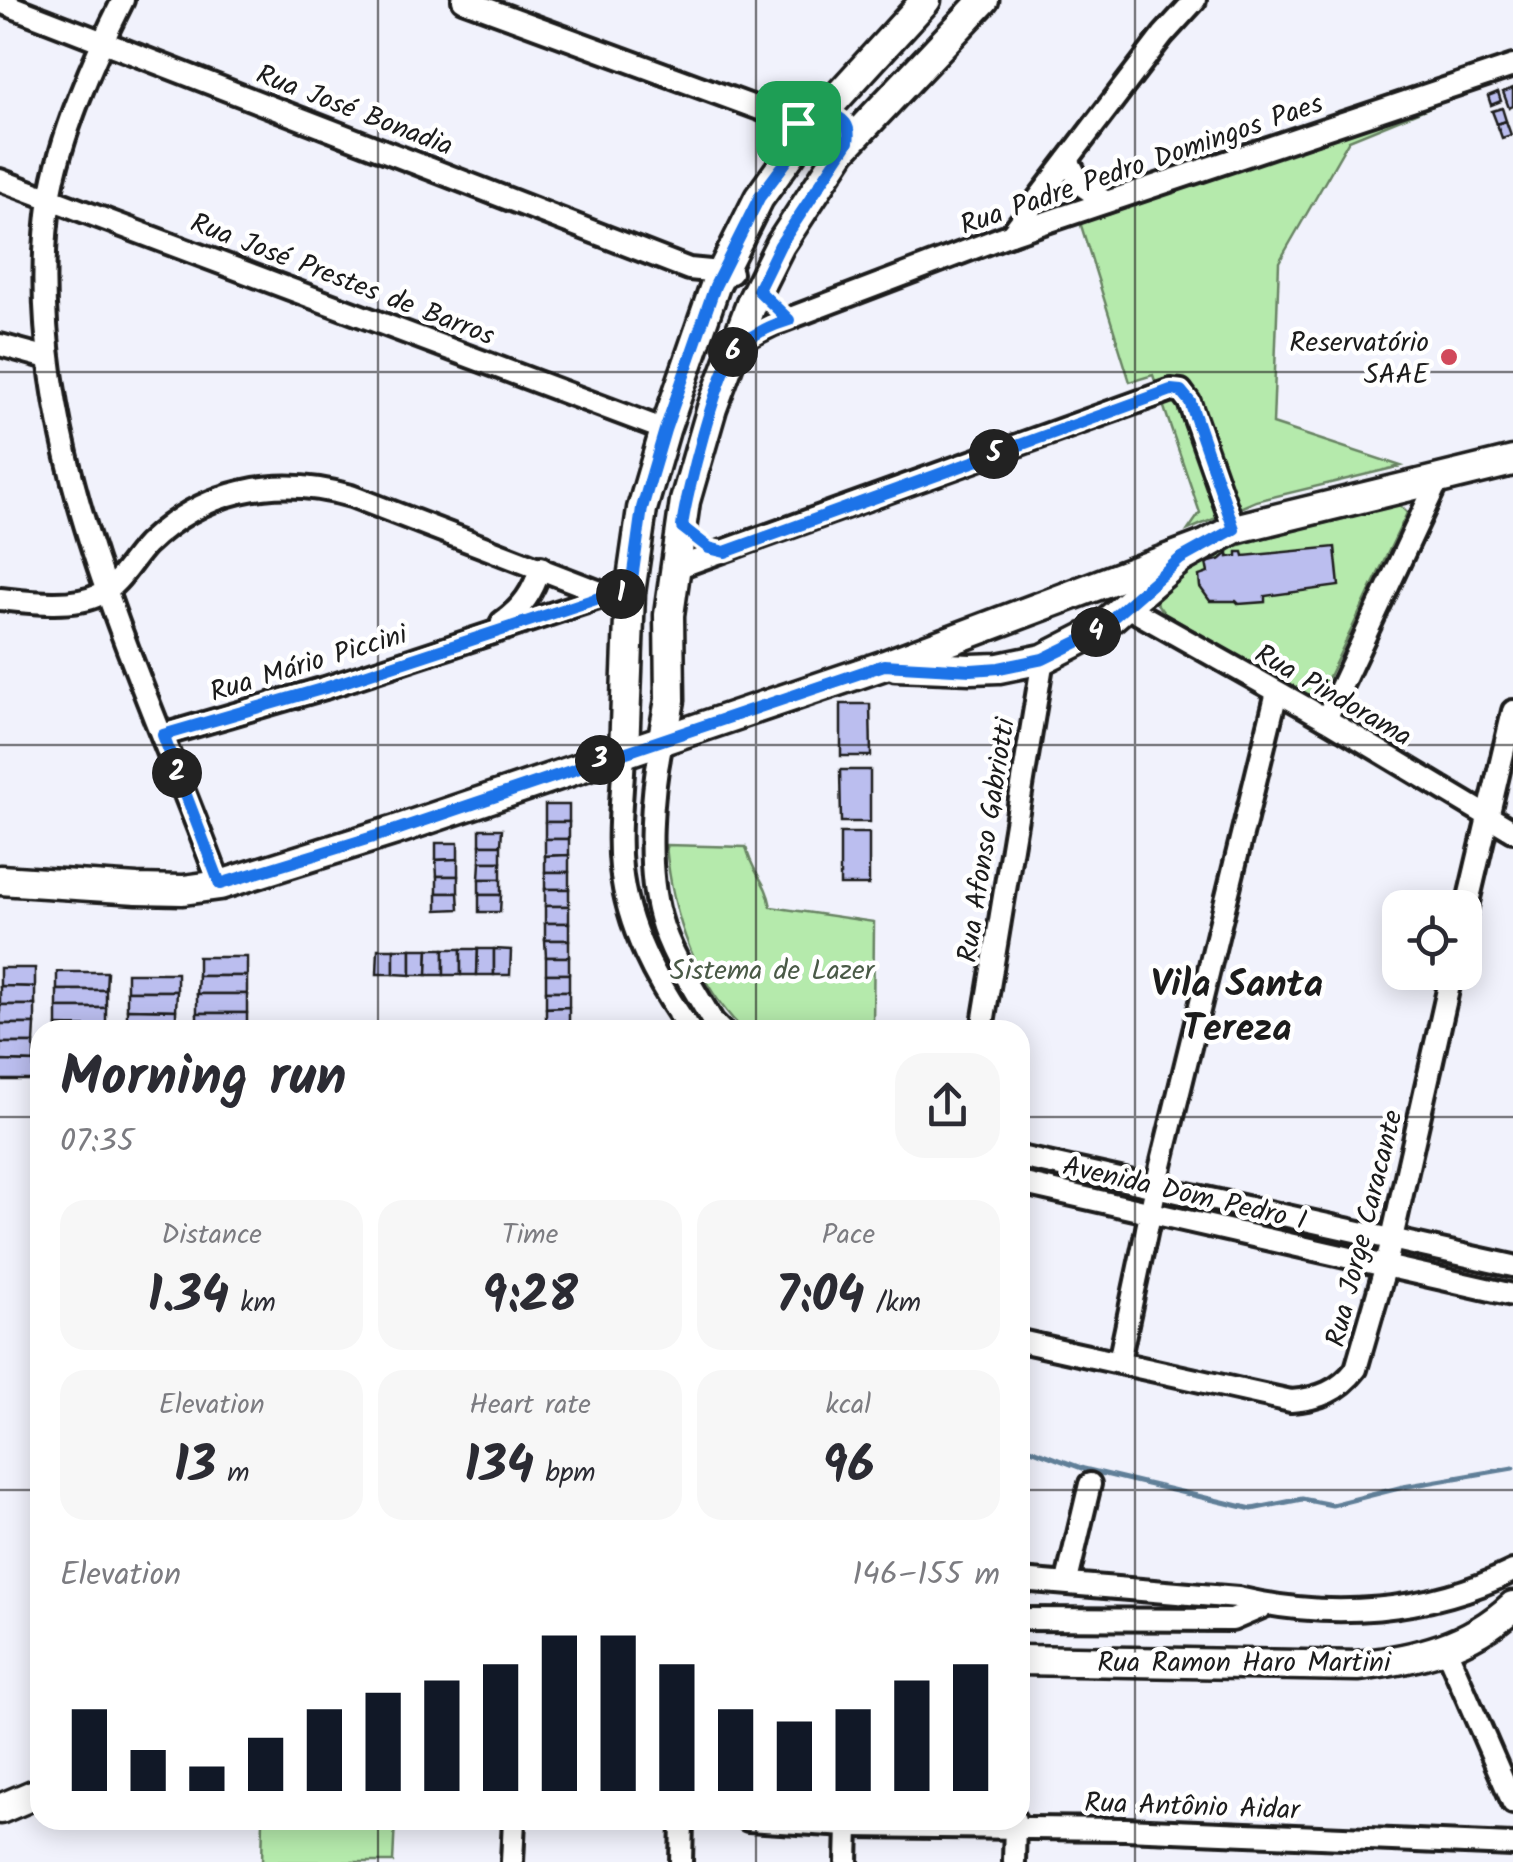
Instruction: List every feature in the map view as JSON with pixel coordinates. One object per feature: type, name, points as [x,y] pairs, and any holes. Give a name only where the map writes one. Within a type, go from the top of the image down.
[{"type":"street","points":[[123,0],[102,41],[72,119],[50,197],[46,267],[48,358],[63,448],[107,590],[220,884]]},
{"type":"street","points":[[462,0],[821,132]]},
{"type":"street","points":[[684,1020],[648,963],[627,904],[620,865],[627,704],[619,594],[665,430],[734,294],[759,198],[821,132],[926,0]]},
{"type":"street","points":[[712,1020],[660,918],[652,860],[658,760],[670,700],[669,615],[684,501],[732,353],[734,294],[780,245],[821,132],[984,0]]},
{"type":"street","points":[[1012,234],[1162,35],[1196,0]]},
{"type":"street","name":"Rua José Bonadia","points":[[0,2],[689,268],[734,294]]},
{"type":"street","name":"Rua Padre Pedro Domingos Paes","points":[[732,353],[762,330],[1012,234],[1513,66]]},
{"type":"street","points":[[1068,160],[1082,185],[1106,202]]},
{"type":"street","name":"Rua José Prestes de Barros","points":[[0,180],[665,430]]},
{"type":"street","name":"Rua Padre Pedro Domingos Paes","points":[[734,294],[789,320]]},
{"type":"street","points":[[0,345],[48,358]]},
{"type":"street","points":[[676,568],[1171,390],[1181,391],[1190,402],[1234,529]]},
{"type":"street","points":[[0,880],[152,890],[220,884],[396,830],[1096,591],[1234,529],[1513,461]]},
{"type":"street","points":[[1326,719],[1438,480]]},
{"type":"street","points":[[0,599],[78,600],[98,596],[176,518],[216,499],[291,484],[322,487],[351,496],[619,594]]},
{"type":"street","points":[[682,527],[709,548],[725,552]]},
{"type":"street","points":[[884,665],[971,670],[1043,659],[1079,642],[1117,616],[1163,572],[1202,546]]},
{"type":"street","name":"Rua Mário Piccini","points":[[469,640],[521,608],[541,567]]},
{"type":"street","points":[[1096,591],[1108,611],[1117,616]]},
{"type":"street","name":"Rua Mário Piccini","points":[[163,735],[619,594]]},
{"type":"street","name":"Rua Pindorama","points":[[1117,616],[1277,692],[1513,831]]},
{"type":"street","points":[[971,632],[959,648],[961,658],[971,670]]},
{"type":"street","name":"Rua Afonso Gabriotti","points":[[984,1020],[1043,659]]},
{"type":"street","points":[[1030,1343],[1120,1362],[1149,1213],[1277,692]]},
{"type":"street","points":[[627,704],[647,720],[661,716],[670,700]]},
{"type":"street","points":[[670,700],[695,721],[708,723]]},
{"type":"street","points":[[1471,890],[1513,711]]},
{"type":"street","name":"Rua Jorge Caracante","points":[[1120,1362],[1291,1401],[1312,1400],[1332,1391],[1356,1369],[1386,1265],[1448,990]]},
{"type":"street","name":"Avenida Dom Pedro I","points":[[1030,1158],[1513,1266]]},
{"type":"street","name":"Avenida Dom Pedro I","points":[[1030,1185],[1513,1295]]},
{"type":"street","points":[[1066,1582],[1090,1484]]},
{"type":"street","points":[[1030,1580],[1347,1610],[1406,1608],[1438,1601],[1513,1571]]},
{"type":"street","points":[[1030,1619],[1232,1620],[1266,1605]]},
{"type":"street","name":"Rua Ramon Haro Martini","points":[[1030,1660],[1358,1666],[1403,1661],[1472,1638],[1513,1606]]},
{"type":"street","points":[[1446,1649],[1513,1803]]},
{"type":"street","points":[[0,1809],[30,1796]]},
{"type":"street","name":"Rua Antônio Aidar","points":[[1030,1825],[1513,1845]]},
{"type":"street","points":[[512,1862],[514,1830]]},
{"type":"street","points":[[681,1862],[682,1830]]},
{"type":"street","points":[[847,1862],[848,1830]]},
{"type":"street","points":[[1014,1862],[1015,1830]]},
{"type":"green space","points":[[1435,105],[1349,140],[1279,262],[1273,424],[1401,466],[1256,501],[1188,530],[1200,513],[1153,375],[1130,382],[1080,222]]},
{"type":"green space","points":[[1397,502],[1407,513],[1317,696],[1309,696],[1164,613],[1155,601],[1181,571],[1203,559]]},
{"type":"green space","name":"Sistema de Lazer","points":[[666,845],[746,847],[771,907],[874,922],[873,1020],[734,1020],[711,990],[688,945]]},
{"type":"green space","points":[[263,1830],[395,1830],[393,1862],[262,1862]]},
{"type":"building","points":[[1513,88],[1513,106],[1509,108],[1503,92]]},
{"type":"building","points":[[1498,92],[1501,101],[1491,105],[1488,96]]},
{"type":"building","points":[[1502,108],[1506,121],[1497,124],[1492,111]]},
{"type":"building","points":[[1506,121],[1511,135],[1502,138],[1497,124]]},
{"type":"building","points":[[1335,547],[1339,586],[1265,596],[1265,602],[1239,604],[1210,601],[1200,587],[1199,576],[1208,573],[1206,563],[1228,553],[1228,557],[1237,556],[1237,552],[1244,556]]},
{"type":"building","points":[[841,704],[870,704],[871,756],[841,756]]},
{"type":"building","points":[[840,770],[870,770],[870,822],[841,822]]},
{"type":"building","points":[[545,805],[569,805],[569,822],[545,822]]},
{"type":"building","points":[[545,822],[569,822],[569,839],[545,839]]},
{"type":"building","points":[[480,829],[502,829],[501,845],[480,845]]},
{"type":"building","points":[[840,833],[869,833],[869,885],[840,885]]},
{"type":"building","points":[[545,839],[569,839],[569,855],[545,856]]},
{"type":"building","points":[[436,843],[458,843],[458,859],[436,860]]},
{"type":"building","points":[[480,845],[501,845],[501,862],[480,862]]},
{"type":"building","points":[[569,855],[569,872],[545,872],[545,856]]},
{"type":"building","points":[[458,859],[458,876],[437,876],[436,860]]},
{"type":"building","points":[[480,862],[501,862],[501,879],[479,879]]},
{"type":"building","points":[[545,872],[569,872],[569,889],[545,889]]},
{"type":"building","points":[[437,876],[458,876],[458,893],[437,893]]},
{"type":"building","points":[[479,879],[501,879],[501,895],[479,895]]},
{"type":"building","points":[[545,889],[569,889],[569,906],[545,906]]},
{"type":"building","points":[[437,893],[458,893],[459,909],[437,910]]},
{"type":"building","points":[[479,895],[501,895],[500,912],[479,912]]},
{"type":"building","points":[[545,906],[569,906],[569,923],[545,923]]},
{"type":"building","points":[[545,923],[569,923],[569,940],[545,940]]},
{"type":"building","points":[[545,940],[569,940],[569,957],[546,957]]},
{"type":"building","points":[[378,949],[394,949],[394,974],[377,974]]},
{"type":"building","points":[[394,949],[411,949],[411,975],[394,974]]},
{"type":"building","points":[[411,949],[428,949],[427,975],[411,975]]},
{"type":"building","points":[[428,949],[444,949],[444,975],[427,975]]},
{"type":"building","points":[[444,949],[461,949],[461,975],[444,975]]},
{"type":"building","points":[[461,949],[478,949],[477,975],[461,975]]},
{"type":"building","points":[[478,949],[494,949],[494,975],[477,975]]},
{"type":"building","points":[[494,949],[511,950],[510,975],[494,975]]},
{"type":"building","points":[[198,957],[247,957],[247,976],[198,976]]},
{"type":"building","points":[[546,957],[569,957],[569,974],[546,974]]},
{"type":"building","points":[[0,968],[35,968],[35,987],[0,986]]},
{"type":"building","points":[[57,972],[107,972],[106,990],[57,990]]},
{"type":"building","points":[[127,973],[177,973],[177,991],[127,991]]},
{"type":"building","points":[[546,974],[569,974],[569,991],[546,991]]},
{"type":"building","points":[[198,976],[247,976],[247,994],[197,994]]},
{"type":"building","points":[[0,986],[35,987],[35,1005],[0,1005]]},
{"type":"building","points":[[57,990],[106,990],[106,1008],[57,1008]]},
{"type":"building","points":[[127,991],[177,991],[176,1010],[127,1009]]},
{"type":"building","points":[[546,991],[569,991],[569,1007],[546,1008]]},
{"type":"building","points":[[197,994],[247,994],[247,1013],[197,1013]]},
{"type":"building","points":[[0,1005],[35,1005],[35,1020],[30,1020],[30,1024],[0,1024]]},
{"type":"building","points":[[569,1007],[569,1020],[546,1020],[546,1008]]},
{"type":"building","points":[[57,1008],[106,1008],[106,1020],[57,1020]]},
{"type":"building","points":[[127,1009],[176,1010],[176,1020],[127,1020]]},
{"type":"building","points":[[197,1013],[247,1013],[247,1020],[197,1020]]},
{"type":"building","points":[[0,1024],[30,1024],[30,1043],[0,1043]]},
{"type":"building","points":[[0,1043],[30,1043],[30,1062],[0,1061]]},
{"type":"building","points":[[0,1061],[30,1062],[30,1080],[0,1080]]},
{"type":"waterway","points":[[1030,1449],[1084,1469],[1252,1509],[1302,1499],[1332,1505],[1403,1487],[1513,1468]]},
{"type":"place","name":"Reservatório SAAE","points":[[1449,357]]},
{"type":"district","name":"Vila Santa Tereza","points":[[1237,1005]]},
{"type":"route","points":[[828,114],[838,116],[850,132],[848,142],[780,245],[758,290],[789,320],[762,330],[732,353],[684,501],[682,527],[698,542],[725,552],[1171,390],[1181,391],[1190,402],[1234,529],[1180,559],[1094,634],[1043,659],[971,670],[884,665],[396,830],[220,884],[163,735],[325,688],[608,595],[630,594],[642,508],[715,286],[759,198],[806,135],[798,123],[828,114]]}]
